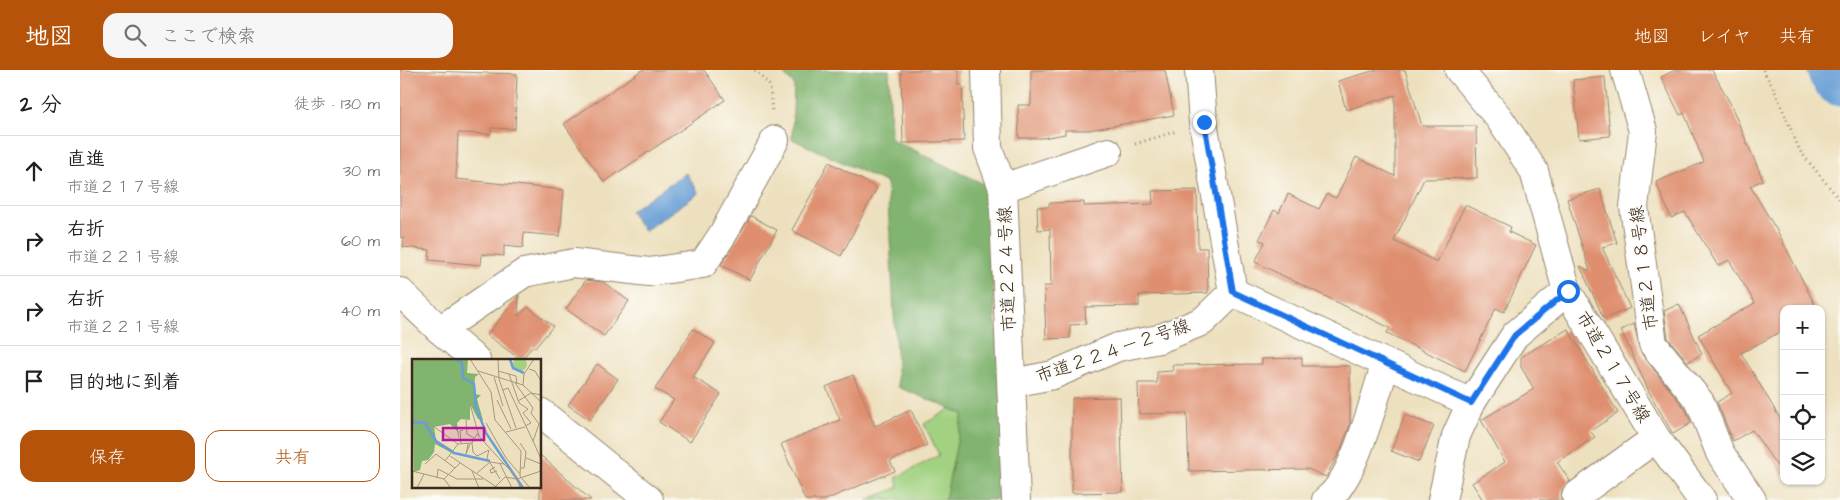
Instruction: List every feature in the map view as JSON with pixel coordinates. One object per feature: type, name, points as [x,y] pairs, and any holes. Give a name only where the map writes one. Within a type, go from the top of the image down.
[{"type":"street","points":[[986,70],[988,148],[1004,188]]},
{"type":"street","points":[[1199,70],[1204,122],[1233,292],[1471,403]]},
{"type":"street","points":[[1459,70],[1499,118],[1534,171],[1568,291]]},
{"type":"street","name":"市道２１８号線","points":[[1625,70],[1643,131],[1634,207],[1653,344],[1700,402],[1720,453],[1752,500]]},
{"type":"street","points":[[440,330],[524,273],[574,264],[649,272],[703,264],[723,234],[774,140]]},
{"type":"street","name":"市道２２４号線","points":[[1016,500],[1004,188],[1108,152]]},
{"type":"street","name":"市道２１７号線","points":[[1442,500],[1456,436],[1471,403],[1515,335],[1568,291],[1656,438],[1702,500]]},
{"type":"street","points":[[400,292],[440,330],[475,359]]},
{"type":"street","name":"市道２２４－２号線","points":[[1012,383],[1053,375],[1118,346],[1159,339],[1203,321],[1233,292]]},
{"type":"street","points":[[1326,500],[1333,495],[1352,465],[1386,363]]},
{"type":"street","points":[[541,413],[649,500]]},
{"type":"street","points":[[1576,496],[1656,438]]},
{"type":"path","points":[[755,70],[770,86],[774,140]]},
{"type":"path","points":[[1763,70],[1774,90],[1800,151],[1840,200]]},
{"type":"path","points":[[1108,152],[1204,122]]},
{"type":"green space","points":[[780,70],[889,70],[891,139],[986,185],[1003,431],[1002,500],[945,500],[963,414],[898,387],[887,183],[792,139],[794,85]]},
{"type":"green space","points":[[950,409],[963,414],[945,500],[867,500],[899,487],[896,478],[939,455],[924,424]]},
{"type":"water","points":[[686,173],[699,193],[644,231],[630,211]]},
{"type":"building","points":[[400,70],[517,74],[515,129],[491,128],[491,134],[458,133],[456,179],[564,190],[560,236],[524,233],[523,248],[504,246],[504,256],[482,254],[481,265],[429,260],[430,250],[403,247],[404,238],[400,237]]},
{"type":"building","points":[[642,70],[704,70],[725,100],[604,182],[564,124]]},
{"type":"building","points":[[901,70],[958,70],[958,85],[962,85],[964,141],[903,143]]},
{"type":"building","points":[[1031,70],[1165,70],[1174,115],[1089,130],[1065,130],[1065,134],[1043,138],[1019,138],[1018,105],[1031,105]]},
{"type":"building","points":[[1376,70],[1405,70],[1422,126],[1476,126],[1477,178],[1424,179],[1394,241],[1437,262],[1465,205],[1511,227],[1509,232],[1536,245],[1504,312],[1496,308],[1465,371],[1387,333],[1390,328],[1255,262],[1265,242],[1259,240],[1274,210],[1279,213],[1288,194],[1319,209],[1327,194],[1336,198],[1356,157],[1395,176],[1395,95],[1346,110],[1338,81]]},
{"type":"building","points":[[1675,70],[1712,70],[1730,103],[1763,180],[1750,186],[1779,234],[1815,305],[1780,305],[1780,332],[1741,353],[1780,418],[1780,470],[1752,430],[1733,441],[1717,402],[1732,393],[1698,335],[1755,303],[1729,260],[1718,266],[1685,212],[1671,218],[1656,182],[1704,162],[1684,113],[1680,115],[1661,77]]},
{"type":"building","points":[[1605,77],[1610,136],[1579,139],[1573,80]]},
{"type":"building","points":[[829,162],[877,188],[841,256],[792,230]]},
{"type":"building","points":[[1600,189],[1617,243],[1602,247],[1630,308],[1604,319],[1580,266],[1590,271],[1567,199]]},
{"type":"building","points":[[1197,190],[1198,248],[1207,248],[1208,293],[1139,295],[1139,306],[1085,307],[1086,324],[1070,325],[1070,338],[1046,339],[1044,286],[1051,286],[1050,229],[1038,230],[1037,207],[1049,207],[1049,203],[1084,202],[1084,206],[1153,204],[1152,191]]},
{"type":"building","points":[[751,216],[777,230],[750,280],[721,265]]},
{"type":"building","points":[[586,280],[603,282],[629,301],[604,336],[566,309]]},
{"type":"building","points":[[519,295],[518,316],[528,307],[553,326],[535,348],[533,346],[522,359],[487,335]]},
{"type":"building","points":[[1679,304],[1702,354],[1688,362],[1668,338],[1664,311]]},
{"type":"building","points":[[1634,324],[1641,353],[1686,410],[1691,423],[1673,434],[1649,392],[1621,330]]},
{"type":"building","points":[[693,329],[715,343],[693,377],[721,394],[690,442],[659,422],[674,400],[655,389]]},
{"type":"building","points":[[1568,329],[1618,413],[1590,431],[1595,437],[1557,462],[1570,481],[1562,490],[1561,500],[1483,500],[1472,483],[1505,462],[1481,420],[1534,389],[1521,367],[1521,357]]},
{"type":"building","points":[[1302,358],[1302,366],[1350,366],[1350,425],[1340,451],[1326,477],[1308,469],[1189,471],[1187,413],[1139,414],[1138,383],[1157,383],[1157,372],[1173,371],[1172,365],[1262,364],[1262,359]]},
{"type":"building","points":[[597,364],[618,379],[590,420],[568,405]]},
{"type":"building","points":[[853,375],[875,426],[911,410],[927,445],[890,461],[895,471],[825,500],[805,500],[781,444],[840,420],[826,387]]},
{"type":"building","points":[[1120,397],[1123,492],[1072,493],[1072,398]]},
{"type":"building","points":[[1405,415],[1434,426],[1419,462],[1391,451]]},
{"type":"building","points":[[541,456],[591,500],[540,500]]},
{"type":"waterway","points":[[1834,70],[1840,79]]},
{"type":"route","points":[[1204,122],[1233,292],[1471,403],[1515,335],[1568,291]]}]
